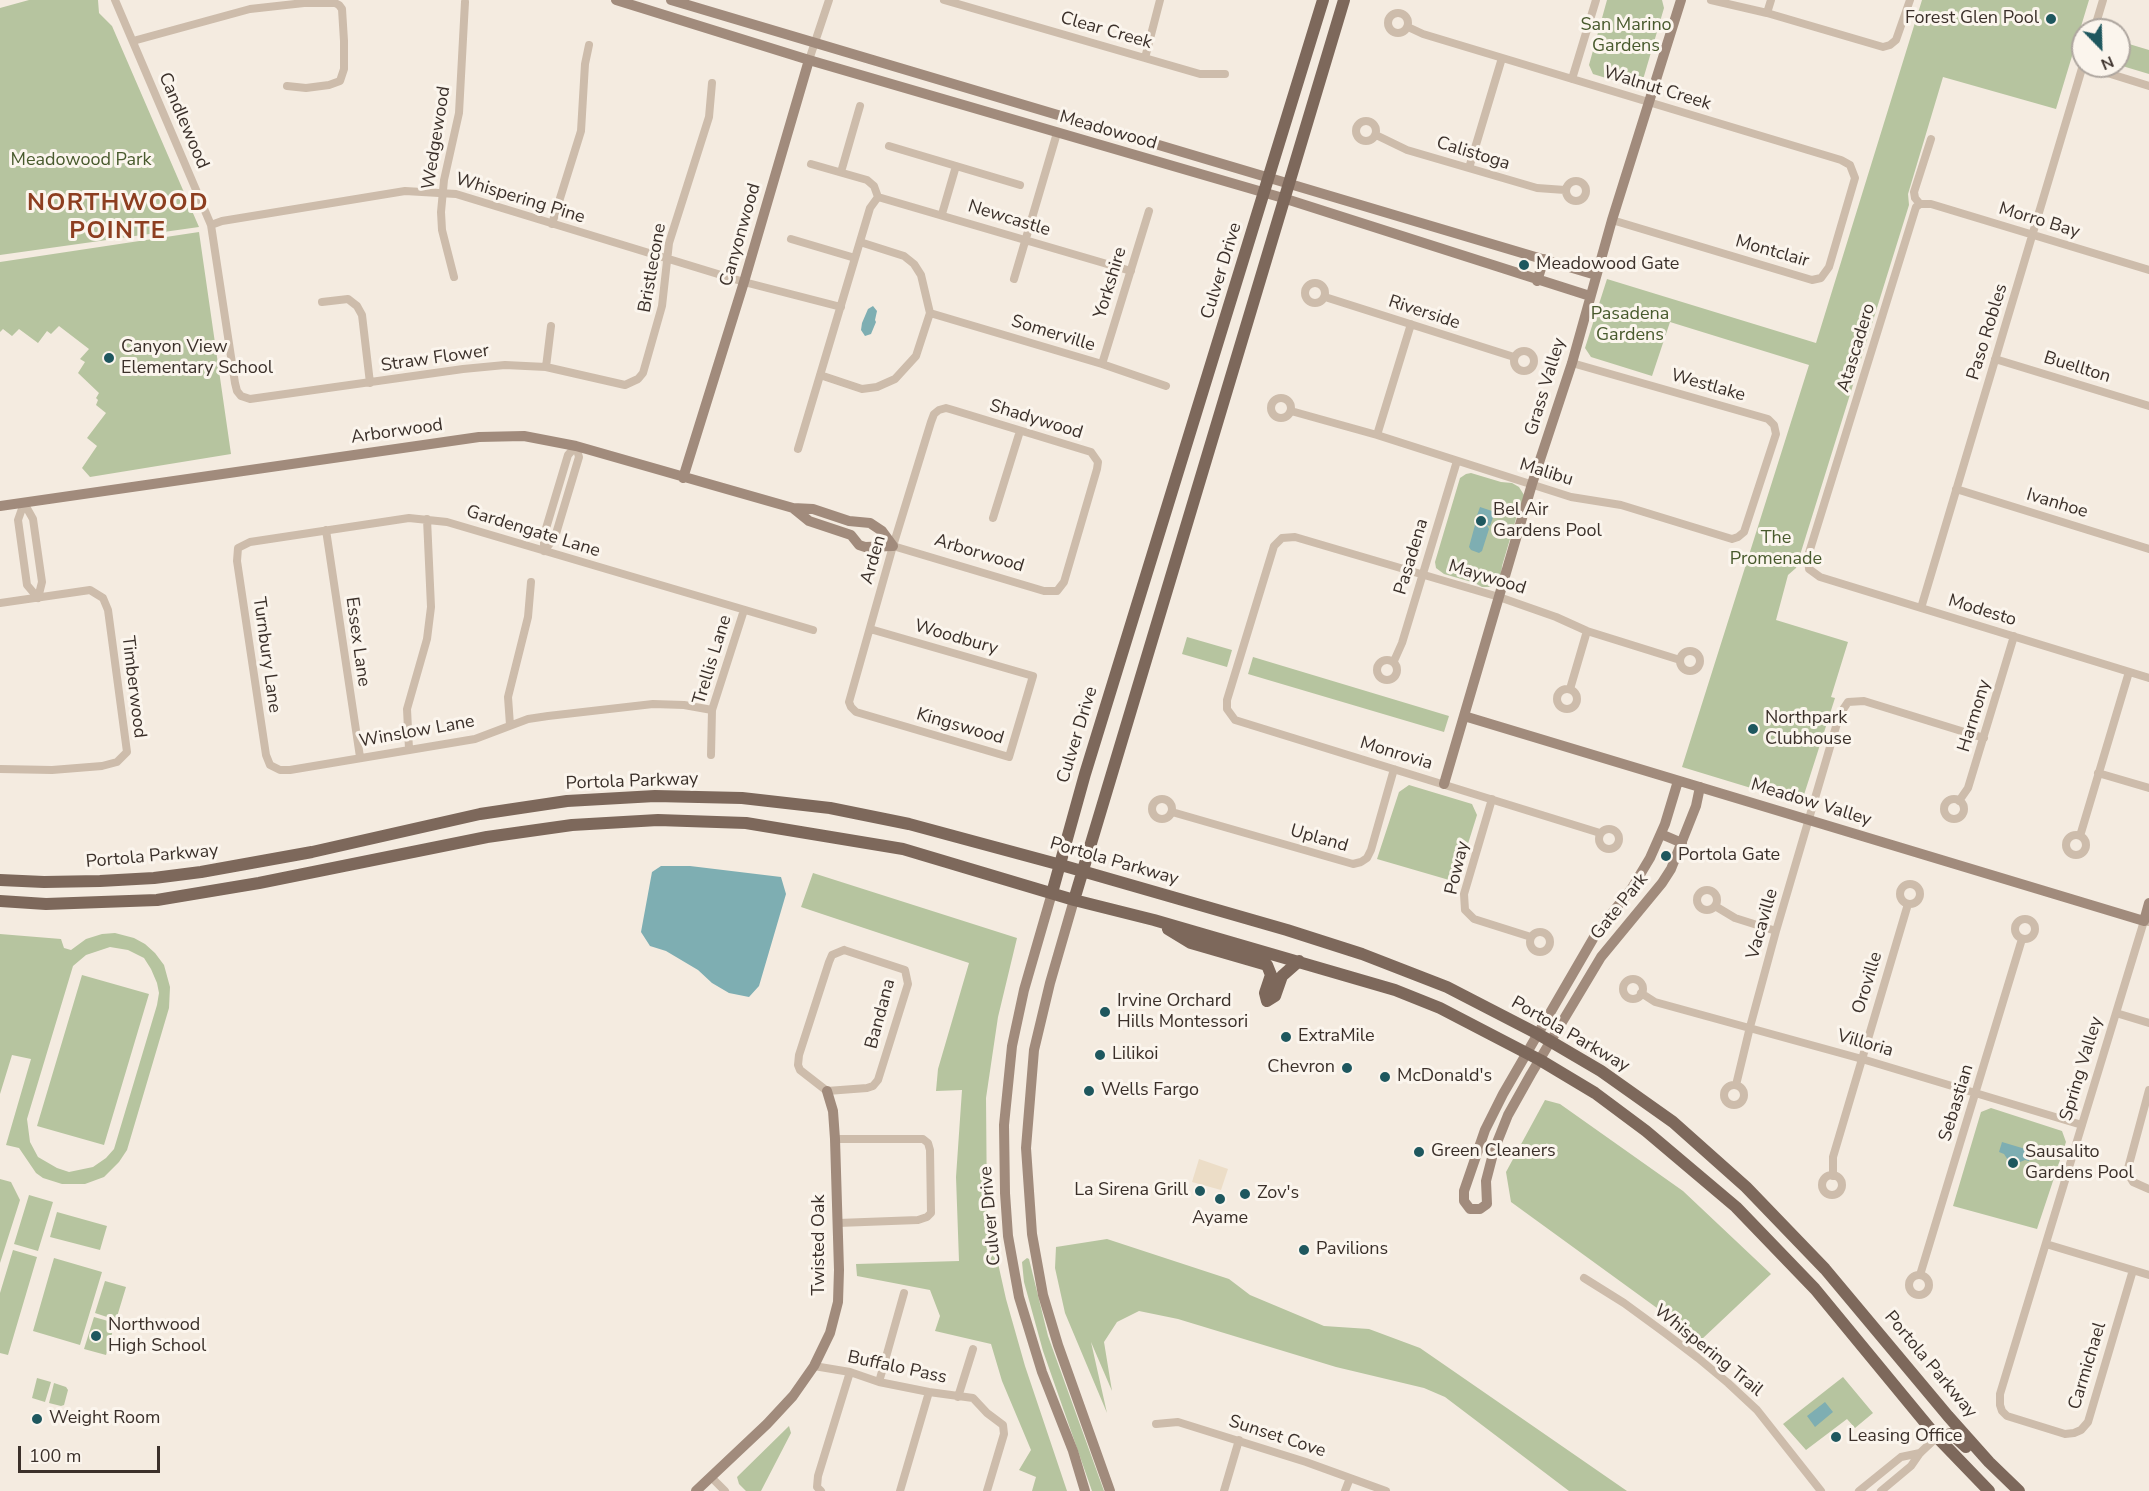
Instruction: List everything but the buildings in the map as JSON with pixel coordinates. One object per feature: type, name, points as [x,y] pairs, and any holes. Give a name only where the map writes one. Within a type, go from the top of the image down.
[{"type":"main road","name":"Culver Drive","points":[[1052,894],[1085,774],[1323,0]]},
{"type":"main road","name":"Culver Drive","points":[[1074,900],[1344,0]]},
{"type":"main road","name":"Portola Parkway","points":[[0,880],[88,882],[178,875],[255,864],[480,814],[567,801],[655,796],[742,798],[830,808],[909,824],[1287,930],[1362,954],[1447,987],[1538,1034],[1601,1071],[1673,1122],[1746,1187],[1825,1269],[1989,1462],[2019,1491]]},
{"type":"main road","name":"Portola Parkway","points":[[0,901],[46,904],[158,900],[259,883],[487,837],[572,825],[658,820],[746,823],[903,849],[1052,894],[1154,920],[1395,990],[1440,1008],[1540,1060],[1595,1093],[1646,1131],[1736,1207],[1815,1289],[1937,1437],[1989,1491]]},
{"type":"main road","points":[[1154,920],[1191,943],[1267,965],[1270,975],[1265,993],[1268,1001],[1275,996],[1282,976],[1299,962]]},
{"type":"main road","points":[[1937,1437],[1952,1434],[1972,1453],[1989,1462]]},
{"type":"street","name":"Candlewood","points":[[116,0],[211,225],[235,383],[241,396]]},
{"type":"street","name":"Meadowood","points":[[616,0],[810,60],[1283,198],[1590,296]]},
{"type":"street","name":"Meadowood","points":[[671,0],[1596,275]]},
{"type":"street","name":"Canyonwood","points":[[683,478],[829,0]]},
{"type":"street","name":"Clear Creek","points":[[944,0],[1200,74],[1225,74]]},
{"type":"street","points":[[1145,58],[1160,0]]},
{"type":"street","points":[[1572,79],[1596,0]]},
{"type":"street","name":"Grass Valley","points":[[1444,784],[1532,484],[1572,363],[1612,220],[1681,0]]},
{"type":"street","points":[[1711,0],[1767,13],[1875,46],[1890,45],[1900,33],[1910,0]]},
{"type":"street","points":[[1767,13],[1771,0]]},
{"type":"street","points":[[2098,18],[2103,0]]},
{"type":"street","name":"Wedgewood","points":[[454,277],[442,231],[442,192],[459,113],[465,2]]},
{"type":"street","points":[[133,41],[250,9],[304,3],[339,5],[342,9],[344,41],[344,69],[340,81],[306,88],[287,86]]},
{"type":"street","name":"Walnut Creek","points":[[1408,27],[1502,58],[1841,160],[1850,165],[1855,178]]},
{"type":"street","points":[[552,224],[581,131],[585,64],[589,45]]},
{"type":"street","points":[[1469,168],[1502,58]]},
{"type":"street","name":"Paso Robles","points":[[1921,608],[2080,78]]},
{"type":"street","points":[[2124,78],[2149,86]]},
{"type":"street","name":"Bristlecone","points":[[632,383],[643,373],[656,331],[662,306],[669,243],[709,117],[712,83]]},
{"type":"street","points":[[841,172],[860,106]]},
{"type":"street","points":[[1014,279],[1057,133]]},
{"type":"street","name":"Calistoga","points":[[1376,135],[1407,150],[1537,188],[1565,190]]},
{"type":"street","name":"Atascadero","points":[[1809,568],[1808,556],[1916,207],[1920,204],[1914,192],[1931,139]]},
{"type":"street","points":[[889,146],[1020,185]]},
{"type":"street","points":[[798,449],[870,208],[878,197],[874,186],[867,180],[811,164]]},
{"type":"street","points":[[942,214],[956,166]]},
{"type":"street","name":"Montclair","points":[[1612,220],[1812,280],[1821,278],[1829,267],[1855,178]]},
{"type":"street","name":"Whispering Pine","points":[[211,225],[222,221],[405,191],[442,192],[456,194],[744,282],[841,307]]},
{"type":"street","name":"Newcastle","points":[[878,197],[1131,271]]},
{"type":"street","name":"Morro Bay","points":[[1920,204],[1931,204],[2148,269]]},
{"type":"street","name":"Yorkshire","points":[[1102,364],[1149,211]]},
{"type":"street","points":[[791,239],[855,258]]},
{"type":"street","points":[[820,375],[862,389],[877,387],[895,379],[916,356],[930,313],[921,275],[914,264],[904,256],[860,242]]},
{"type":"street","points":[[1541,282],[1549,260]]},
{"type":"street","points":[[2148,269],[2149,260]]},
{"type":"street","name":"Riverside","points":[[1325,297],[1514,357]]},
{"type":"street","points":[[322,302],[348,299],[357,306],[362,315],[370,383]]},
{"type":"street","name":"Somerville","points":[[930,313],[1102,364],[1166,386]]},
{"type":"street","points":[[1377,435],[1411,324]]},
{"type":"street","points":[[546,367],[551,326]]},
{"type":"street","name":"Buellton","points":[[1995,359],[2149,406]]},
{"type":"street","name":"Westlake","points":[[1572,363],[1768,419],[1774,425],[1776,434],[1761,484]]},
{"type":"street","name":"Straw Flower","points":[[241,396],[258,399],[505,365],[546,367],[625,385],[632,383]]},
{"type":"street","name":"Shadywood","points":[[934,414],[946,408],[1091,452],[1098,462],[1064,582],[1057,591]]},
{"type":"street","name":"Malibu","points":[[1291,411],[1377,435],[1571,496],[1621,505],[1732,539],[1744,532],[1761,484]]},
{"type":"street","name":"Arden","points":[[856,712],[849,702],[893,546],[934,414]]},
{"type":"street","points":[[993,518],[1020,431]]},
{"type":"street","name":"Arborwood","points":[[0,506],[479,437],[524,436],[576,446],[793,508],[813,508],[849,521],[870,523],[882,531],[893,546]]},
{"type":"street","points":[[544,551],[544,535],[568,455],[576,446]]},
{"type":"street","name":"Pasadena","points":[[1394,661],[1402,643],[1457,460]]},
{"type":"street","name":"Ivanhoe","points":[[1956,489],[2149,549]]},
{"type":"street","points":[[24,503],[18,520],[27,585],[38,598]]},
{"type":"street","points":[[24,503],[33,519],[42,582],[38,598]]},
{"type":"street","name":"Arborwood","points":[[793,508],[809,521],[850,535],[859,545],[865,547],[893,546],[1044,591],[1057,591]]},
{"type":"street","name":"Gardengate Lane","points":[[238,549],[250,542],[409,518],[427,519],[447,522],[813,630]]},
{"type":"street","points":[[409,750],[407,709],[427,639],[431,607],[427,519]]},
{"type":"street","name":"Essex Lane","points":[[326,530],[360,758]]},
{"type":"street","name":"Maywood","points":[[1282,538],[1295,537],[1499,597],[1556,617],[1587,631],[1680,660]]},
{"type":"street","name":"Monrovia","points":[[1282,538],[1274,546],[1226,705],[1229,714],[1235,720],[1600,833]]},
{"type":"street","name":"Turnbury Lane","points":[[238,549],[237,561],[266,755],[270,765]]},
{"type":"street","name":"Modesto","points":[[1809,568],[1820,577],[2149,678]]},
{"type":"street","points":[[510,725],[508,697],[528,617],[531,582]]},
{"type":"street","name":"Timberwood","points":[[0,603],[90,590],[103,598],[108,610],[127,752],[117,762],[102,766],[52,770],[0,769]]},
{"type":"street","name":"Trellis Lane","points":[[711,755],[712,710],[744,610]]},
{"type":"street","name":"Woodbury","points":[[870,629],[1033,676]]},
{"type":"street","points":[[1570,689],[1587,631]]},
{"type":"street","name":"Harmony","points":[[1959,801],[1968,788],[2014,636]]},
{"type":"street","points":[[2080,836],[2128,672]]},
{"type":"street","name":"Kingswood","points":[[856,712],[1009,757],[1033,676]]},
{"type":"street","name":"Vacaville","points":[[1736,1085],[1776,932],[1840,717],[1848,702],[1864,701],[1984,738]]},
{"type":"street","name":"Winslow Lane","points":[[270,765],[280,770],[290,770],[475,739],[538,717],[625,706],[684,705],[712,710]]},
{"type":"street","name":"Meadow Valley","points":[[1464,716],[2146,922]]},
{"type":"street","name":"Upland","points":[[1172,812],[1353,864],[1361,862],[1371,850],[1394,769]]},
{"type":"street","points":[[2098,773],[2149,788]]},
{"type":"street","name":"Gate Park","points":[[1678,781],[1650,858],[1632,888],[1597,932],[1503,1094],[1476,1155],[1463,1196],[1470,1209],[1479,1209],[1487,1204],[1486,1181],[1494,1150],[1508,1115],[1550,1042],[1601,957],[1671,869],[1700,787]]},
{"type":"street","name":"Poway","points":[[1492,799],[1464,894],[1465,910],[1474,919],[1531,937]]},
{"type":"street","points":[[1660,834],[1682,843]]},
{"type":"street","name":"Culver Drive","points":[[1052,894],[1024,990],[1012,1046],[1004,1125],[1005,1193],[1008,1236],[1019,1297],[1042,1372],[1073,1451],[1085,1491]]},
{"type":"street","name":"Culver Drive","points":[[1074,900],[1050,983],[1034,1050],[1026,1148],[1032,1234],[1043,1295],[1058,1345],[1110,1491]]},
{"type":"street","name":"Spring Valley","points":[[2007,1416],[2000,1405],[2000,1394],[2146,922],[2149,903]]},
{"type":"street","name":"Oroville","points":[[1833,1176],[1833,1157],[1908,904]]},
{"type":"street","points":[[1715,906],[1735,918],[1776,932]]},
{"type":"street","name":"Sebastian","points":[[1920,1275],[2022,939]]},
{"type":"street","name":"Bandana","points":[[844,950],[905,970],[908,984],[878,1080],[873,1086],[867,1088],[827,1091],[800,1070],[798,1065],[799,1055],[832,955],[844,950]]},
{"type":"street","name":"Villoria","points":[[1641,993],[1655,1002],[1862,1059],[2082,1125]]},
{"type":"street","points":[[2116,1014],[2149,1023]]},
{"type":"street","points":[[2149,1090],[2127,1165],[2127,1172],[2133,1182],[2149,1189]]},
{"type":"street","name":"Twisted Oak","points":[[696,1491],[767,1425],[793,1396],[814,1366],[830,1333],[838,1302],[838,1223],[833,1111],[827,1091]]},
{"type":"street","points":[[835,1139],[923,1138],[930,1150],[931,1213],[927,1217],[918,1220],[838,1223]]},
{"type":"street","points":[[2046,1244],[2149,1275]]},
{"type":"street","name":"Carmichael","points":[[2007,1416],[2066,1434],[2081,1430],[2088,1422],[2133,1270]]},
{"type":"street","name":"Whispering Trail","points":[[1584,1278],[1624,1303],[1728,1383],[1756,1410],[1821,1491]]},
{"type":"street","points":[[879,1382],[904,1293]]},
{"type":"street","points":[[958,1397],[973,1349]]},
{"type":"street","name":"Buffalo Pass","points":[[814,1366],[850,1372],[879,1382],[973,1398],[1002,1425],[1004,1434],[987,1491]]},
{"type":"street","points":[[821,1491],[817,1487],[818,1476],[850,1372]]},
{"type":"street","points":[[900,1491],[929,1392]]},
{"type":"street","name":"Sunset Cove","points":[[1156,1424],[1178,1422],[1239,1440],[1386,1491]]},
{"type":"street","points":[[1881,1491],[1911,1466],[1920,1453],[1937,1437]]},
{"type":"street","points":[[1224,1491],[1239,1440]]},
{"type":"street","points":[[1859,1491],[1901,1457],[1920,1453]]},
{"type":"street","points":[[711,1477],[725,1491]]},
{"type":"street","points":[[1345,1491],[1350,1478]]},
{"type":"green space","name":"Meadowood Park","points":[[29,0],[98,0],[99,13],[112,26],[199,227],[0,255],[0,8]]},
{"type":"green space","name":"San Marino Gardens","points":[[1607,0],[1662,0],[1664,8],[1642,83],[1632,86],[1593,74],[1589,65]]},
{"type":"green space","points":[[1922,0],[2089,0],[2084,18],[2071,18],[2071,59],[2056,109],[1943,77],[1908,194],[1909,205],[1796,568],[1788,575],[1776,620],[1848,642],[1831,697],[1835,698],[1802,801],[1797,802],[1682,767],[1809,365],[1670,322],[1652,376],[1591,357],[1585,348],[1607,279],[1816,343]]},
{"type":"green space","points":[[2131,45],[2149,50],[2149,74],[2131,69]]},
{"type":"green space","name":"Canyon View Elementary School","points":[[199,232],[231,454],[90,477],[82,468],[97,446],[87,438],[106,413],[96,405],[99,393],[78,373],[85,362],[80,359],[89,349],[59,326],[51,334],[47,331],[38,343],[19,329],[12,336],[3,329],[0,332],[0,262]]},
{"type":"green space","name":"Bel Air Gardens Pool","points":[[1471,473],[1512,483],[1519,487],[1524,495],[1502,566],[1501,578],[1497,584],[1490,587],[1482,587],[1444,574],[1436,568],[1435,562],[1460,478]]},
{"type":"green space","points":[[1187,637],[1232,650],[1227,667],[1182,654]]},
{"type":"green space","points":[[1253,657],[1449,716],[1444,732],[1248,674]]},
{"type":"green space","points":[[1409,785],[1472,804],[1477,815],[1456,882],[1377,859],[1399,792]]},
{"type":"green space","points":[[813,873],[1017,938],[998,1017],[986,1098],[987,1214],[1006,1299],[1025,1366],[1067,1491],[1032,1491],[1036,1477],[1019,1470],[1031,1450],[1002,1381],[991,1344],[935,1331],[940,1316],[930,1290],[857,1276],[856,1264],[959,1261],[956,1177],[962,1090],[936,1091],[938,1069],[969,963],[801,907]]},
{"type":"green space","points":[[115,933],[134,938],[155,953],[164,965],[170,987],[169,1008],[127,1150],[104,1177],[85,1184],[62,1184],[43,1178],[36,1173],[19,1148],[6,1145],[31,1059],[12,1055],[0,1094],[0,934],[61,939],[64,948],[71,950],[86,939]],"holes":[[[110,947],[128,950],[144,958],[151,969],[159,993],[157,1005],[114,1149],[93,1167],[69,1172],[38,1157],[30,1142],[27,1119],[73,966],[86,955]]]},
{"type":"green space","points":[[82,975],[149,994],[104,1145],[37,1126]]},
{"type":"green space","points":[[1545,1100],[1560,1104],[1683,1191],[1771,1274],[1701,1340],[1511,1202],[1506,1172]]},
{"type":"green space","points":[[1991,1108],[2062,1131],[2066,1142],[2037,1229],[1953,1206],[1981,1112]]},
{"type":"green space","points":[[0,1179],[11,1182],[20,1200],[0,1263]]},
{"type":"green space","points":[[29,1195],[53,1202],[38,1251],[14,1244]]},
{"type":"green space","points":[[57,1212],[107,1226],[100,1250],[50,1237]]},
{"type":"green space","points":[[1107,1239],[1229,1279],[1250,1295],[1324,1326],[1369,1329],[1420,1348],[1627,1491],[1569,1491],[1445,1397],[1424,1388],[1336,1367],[1178,1319],[1139,1311],[1117,1322],[1104,1342],[1112,1391],[1091,1342],[1107,1413],[1065,1313],[1055,1268],[1056,1247]]},
{"type":"green space","points":[[13,1250],[37,1257],[8,1355],[0,1353],[0,1293]]},
{"type":"green space","points":[[54,1258],[102,1272],[80,1345],[33,1331]]},
{"type":"green space","points":[[1027,1258],[1048,1336],[1104,1491],[1092,1491],[1043,1351],[1024,1282],[1022,1262]]},
{"type":"green space","points":[[105,1281],[126,1287],[116,1320],[95,1313]]},
{"type":"green space","points":[[94,1317],[115,1323],[106,1355],[84,1349]]},
{"type":"green space","points":[[1843,1377],[1873,1413],[1855,1428],[1847,1419],[1806,1450],[1783,1424]]},
{"type":"green space","points":[[37,1378],[51,1382],[45,1402],[32,1398]]},
{"type":"green space","points":[[54,1383],[68,1390],[64,1405],[49,1403]]},
{"type":"green space","points":[[789,1426],[791,1433],[761,1491],[746,1491],[739,1484],[737,1477]]},
{"type":"shaded area","points":[[1199,1159],[1228,1169],[1221,1190],[1192,1182]]},
{"type":"water","points":[[873,306],[877,311],[876,322],[871,334],[865,336],[861,330],[862,323],[868,309]]},
{"type":"water","points":[[1480,507],[1495,512],[1490,526],[1487,525],[1489,529],[1482,551],[1479,553],[1469,547],[1475,525],[1479,523],[1475,521]]},
{"type":"water","points":[[661,866],[690,866],[781,877],[786,894],[759,986],[749,997],[729,993],[712,983],[698,970],[666,951],[650,946],[641,932],[652,872]]},
{"type":"water","points":[[2002,1142],[2032,1151],[2029,1161],[2010,1163],[2004,1154],[1999,1152]]},
{"type":"water","points":[[1825,1402],[1833,1412],[1815,1427],[1807,1416]]},
{"type":"place","name":"Forest Glen Pool","points":[[2051,19]]},
{"type":"place","name":"Meadowood Gate","points":[[1524,265]]},
{"type":"place","name":"Canyon View Elementary School","points":[[109,358]]},
{"type":"place","name":"Bel Air Gardens Pool","points":[[1481,521]]},
{"type":"place","name":"Northpark Clubhouse","points":[[1753,729]]},
{"type":"place","name":"Portola Gate","points":[[1666,856]]},
{"type":"place","name":"Irvine Orchard Hills Montessori","points":[[1105,1012]]},
{"type":"place","name":"ExtraMile","points":[[1286,1037]]},
{"type":"place","name":"Lilikoi","points":[[1100,1055]]},
{"type":"place","name":"Chevron","points":[[1347,1068]]},
{"type":"place","name":"McDonald's","points":[[1385,1077]]},
{"type":"place","name":"Wells Fargo","points":[[1089,1091]]},
{"type":"place","name":"Green Cleaners","points":[[1419,1152]]},
{"type":"place","name":"Sausalito Gardens Pool","points":[[2013,1163]]},
{"type":"place","name":"La Sirena Grill","points":[[1200,1191]]},
{"type":"place","name":"Zov's","points":[[1245,1194]]},
{"type":"place","name":"Ayame","points":[[1220,1199]]},
{"type":"place","name":"Pavilions","points":[[1304,1250]]},
{"type":"place","name":"Northwood High School","points":[[96,1336]]},
{"type":"place","name":"Weight Room","points":[[37,1419]]},
{"type":"place","name":"Leasing Office","points":[[1836,1437]]},
{"type":"district","name":"NORTHWOOD POINTE","points":[[118,218]]},
{"type":"park label","name":"Pasadena Gardens","points":[[1630,325]]},
{"type":"park label","name":"The Promenade","points":[[1776,549]]}]
